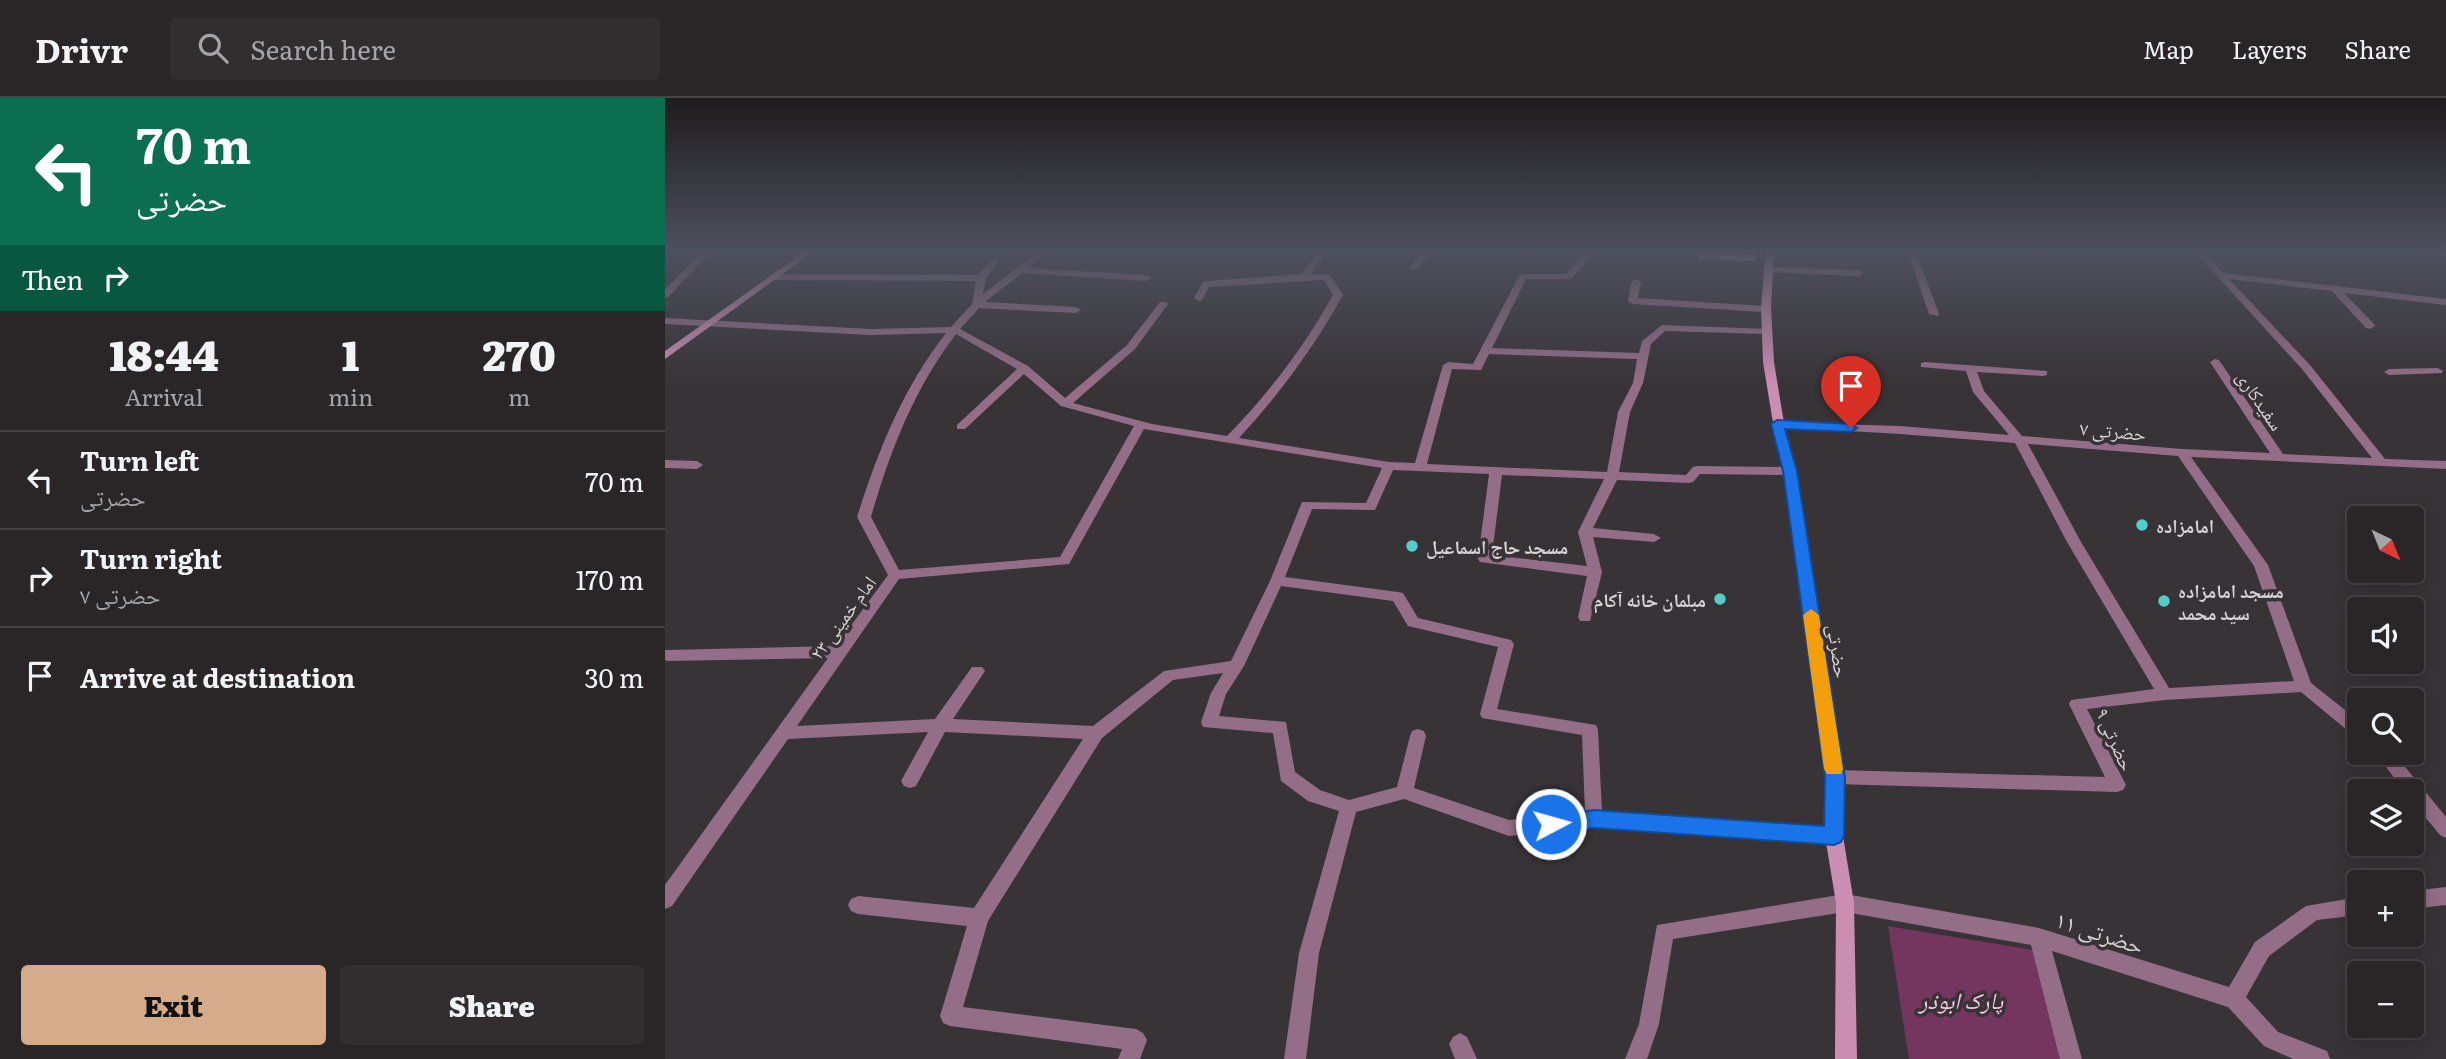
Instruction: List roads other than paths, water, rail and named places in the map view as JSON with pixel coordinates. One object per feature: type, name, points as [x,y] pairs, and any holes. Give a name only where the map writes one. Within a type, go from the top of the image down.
[{"type":"main road","points":[[665,356],[746,297]]},
{"type":"main road","name":"حضرتی","points":[[1765,297],[1765,331],[1777,424],[1790,471],[1835,777],[1834,836],[1845,903],[1846,1059]]},
{"type":"street","points":[[978,297],[977,305],[1076,310]]},
{"type":"street","name":"امام خمینی ۲۳","points":[[667,895],[895,575],[863,517],[881,459],[907,397],[954,330],[987,297]]},
{"type":"street","points":[[1231,439],[1273,396],[1315,337],[1337,297]]},
{"type":"street","points":[[1420,467],[1448,365],[1477,368],[1513,297]]},
{"type":"street","points":[[1634,297],[1633,301],[1764,309]]},
{"type":"street","points":[[1928,297],[1934,314]]},
{"type":"street","points":[[2240,297],[2306,367],[2380,460]]},
{"type":"street","points":[[2342,297],[2370,326]]},
{"type":"street","points":[[2402,297],[2446,302]]},
{"type":"street","points":[[1065,404],[1132,347],[1164,304]]},
{"type":"street","points":[[665,321],[871,332],[954,330],[1024,368],[1065,404],[1141,424],[1389,466],[1689,479],[1697,470],[1790,471]]},
{"type":"street","points":[[1585,617],[1595,572],[1585,532],[1613,474],[1624,412],[1638,383],[1646,343],[1662,328],[1765,331]]},
{"type":"street","points":[[1487,351],[1643,356]]},
{"type":"street","name":"سفیدکاری","points":[[2215,362],[2278,456]]},
{"type":"street","points":[[1925,365],[2043,373]]},
{"type":"street","points":[[961,427],[1024,368]]},
{"type":"street","points":[[1971,369],[1979,392],[2020,441],[2074,542],[2165,694]]},
{"type":"street","points":[[2389,372],[2443,373]]},
{"type":"street","points":[[895,575],[1063,561],[1141,424]]},
{"type":"street","name":"حضرتی ۷","points":[[1777,424],[1900,430],[2182,453],[2446,465]]},
{"type":"street","points":[[2182,453],[2261,565],[2304,686],[2347,720]]},
{"type":"street","points":[[665,464],[697,465]]},
{"type":"street","points":[[1389,466],[1370,507],[1307,505],[1277,581],[1236,666],[1219,693],[1209,722],[1280,727],[1287,776],[1314,796],[1349,807],[1404,792],[1509,828],[1594,819],[1834,836]]},
{"type":"street","points":[[1496,470],[1485,559],[1595,572]]},
{"type":"street","points":[[1585,532],[1654,538]]},
{"type":"street","points":[[1277,581],[1398,597],[1413,622],[1506,644],[1488,714],[1590,730],[1594,819]]},
{"type":"street","points":[[668,655],[840,652]]},
{"type":"street","points":[[1129,1059],[1136,1040],[950,1016],[979,918],[1096,733],[1169,676],[1236,666]]},
{"type":"street","points":[[910,781],[940,725],[977,671]]},
{"type":"street","name":"حضرتی ۹","points":[[1835,777],[2117,785],[2077,704],[2165,694],[2304,686]]},
{"type":"street","points":[[782,733],[940,725],[1096,733]]},
{"type":"street","points":[[1404,792],[1418,736]]},
{"type":"street","points":[[2394,765],[2446,830]]},
{"type":"street","points":[[1295,1059],[1309,953],[1349,807]]},
{"type":"street","points":[[2424,898],[2446,895]]},
{"type":"street","name":"حضرتی ۱۱","points":[[1636,1059],[1649,1024],[1664,931],[1845,903],[2039,937],[2234,999],[2271,1039],[2319,1059]]},
{"type":"street","points":[[857,905],[979,918]]},
{"type":"street","points":[[2234,999],[2262,949],[2313,912],[2347,908]]},
{"type":"street","points":[[2039,937],[2071,1059]]},
{"type":"place","name":"امامزاده","points":[[2142,525]]},
{"type":"place","name":"مسجد حاج اسماعیل","points":[[1412,546]]},
{"type":"place","name":"مبلمان خانه آکام","points":[[1720,599]]},
{"type":"place","name":"مسجد امامزاده سید محمد","points":[[2164,601]]},
{"type":"park label","name":"پارک ابوذر","points":[[1961,999]]}]
